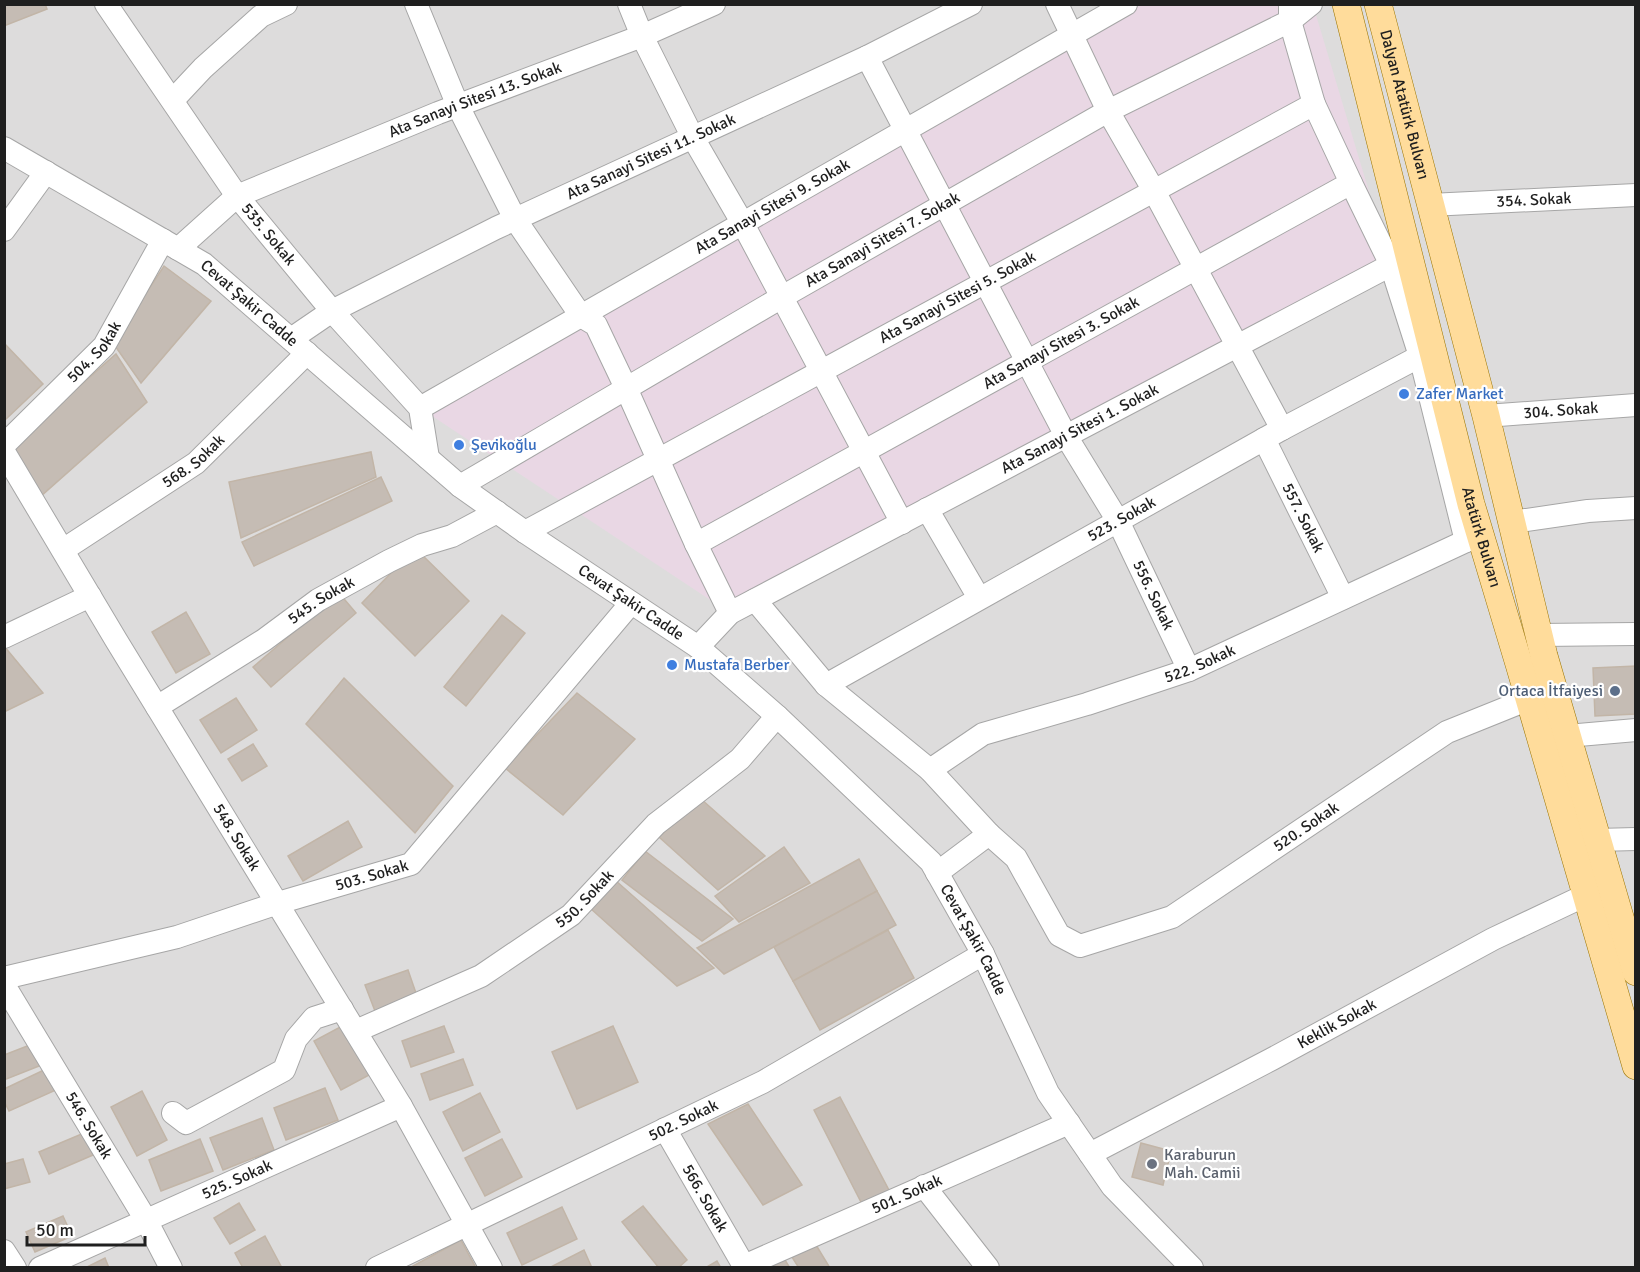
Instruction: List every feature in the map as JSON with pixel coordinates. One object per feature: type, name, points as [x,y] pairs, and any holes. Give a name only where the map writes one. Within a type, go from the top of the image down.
[{"type":"main road","name":"Atatürk Bulvarı","points":[[1346,4],[1426,353],[1471,504],[1473,539],[1529,699],[1635,1066]]},
{"type":"main road","name":"Dalyan Atatürk Bulvarı","points":[[1378,4],[1430,205]]},
{"type":"main road","name":"Atatürk Bulvarı","points":[[1430,205],[1486,416],[1539,635],[1635,972]]},
{"type":"street","name":"535. Sokak","points":[[106,4],[237,196],[332,311],[420,408]]},
{"type":"street","points":[[173,100],[203,68],[261,16],[286,4]]},
{"type":"street","points":[[416,4],[458,106],[515,219],[581,316],[596,325],[730,613]]},
{"type":"street","points":[[629,4],[642,36],[692,136],[743,224],[902,523]]},
{"type":"street","name":"Ata Sanayi Sitesi 13. Sokak","points":[[171,245],[237,196],[458,106],[642,36],[714,4]]},
{"type":"street","name":"Ata Sanayi Sitesi 11. Sokak","points":[[332,311],[515,219],[867,57],[971,4]]},
{"type":"street","name":"557. Sokak","points":[[1057,4],[1108,111],[1154,191],[1237,346],[1343,598]]},
{"type":"street","name":"Ata Sanayi Sitesi 9. Sokak","points":[[420,408],[1126,4]]},
{"type":"street","name":"Ata Sanayi Sitesi 7. Sokak","points":[[460,486],[782,297],[1108,111],[1290,13],[1311,4]]},
{"type":"street","points":[[1290,13],[1314,104],[1390,265],[1426,353]]},
{"type":"street","name":"556. Sokak","points":[[867,57],[1066,436],[1118,521],[1189,670]]},
{"type":"street","name":"Ata Sanayi Sitesi 5. Sokak","points":[[525,532],[1314,104]]},
{"type":"street","name":"Cevat Şakir Cadde","points":[[4,148],[204,264],[460,486],[698,647],[777,716],[931,862],[983,954],[1048,1093],[1112,1186],[1192,1268]]},
{"type":"street","points":[[4,230],[46,172]]},
{"type":"street","name":"Ata Sanayi Sitesi 3. Sokak","points":[[696,544],[1352,183]]},
{"type":"street","name":"354. Sokak","points":[[1430,205],[1635,195]]},
{"type":"street","name":"504. Sokak","points":[[4,446],[104,346],[171,245]]},
{"type":"street","name":"Ata Sanayi Sitesi 1. Sokak","points":[[698,647],[730,613],[1390,265]]},
{"type":"street","name":"568. Sokak","points":[[63,550],[196,464],[332,311]]},
{"type":"street","name":"523. Sokak","points":[[826,685],[1273,434],[1426,353]]},
{"type":"street","name":"304. Sokak","points":[[1486,416],[1635,405]]},
{"type":"street","points":[[420,408],[428,458]]},
{"type":"street","name":"548. Sokak","points":[[4,452],[401,1106],[491,1268]]},
{"type":"street","points":[[1512,522],[1588,511],[1635,508]]},
{"type":"street","points":[[927,509],[979,598]]},
{"type":"street","name":"545. Sokak","points":[[157,706],[264,640],[318,600],[389,561],[422,545],[452,536],[497,512]]},
{"type":"street","name":"522. Sokak","points":[[930,770],[983,734],[1087,704],[1189,670],[1473,539]]},
{"type":"street","points":[[4,637],[90,596]]},
{"type":"street","points":[[755,600],[826,685],[930,770],[989,834],[937,873]]},
{"type":"street","name":"503. Sokak","points":[[4,978],[177,938],[278,903],[411,864],[631,603]]},
{"type":"street","points":[[1539,635],[1635,634]]},
{"type":"street","name":"520. Sokak","points":[[989,834],[1016,858],[1059,935],[1080,946],[1173,917],[1447,732],[1529,699]]},
{"type":"street","name":"550. Sokak","points":[[356,1032],[481,976],[571,915],[656,824],[740,759],[777,716]]},
{"type":"street","points":[[1567,736],[1635,730]]},
{"type":"street","points":[[1597,840],[1635,839]]},
{"type":"street","name":"Keklik Sokak","points":[[1089,1154],[1262,1064],[1493,939],[1586,895]]},
{"type":"street","name":"502. Sokak","points":[[377,1268],[763,1082],[983,954]]},
{"type":"street","name":"546. Sokak","points":[[4,984],[146,1220],[171,1268]]},
{"type":"street","points":[[173,1113],[186,1123],[284,1070],[296,1040],[314,1018],[342,1009]]},
{"type":"street","name":"525. Sokak","points":[[40,1268],[401,1106]]},
{"type":"street","name":"501. Sokak","points":[[744,1266],[1069,1123]]},
{"type":"street","name":"566. Sokak","points":[[665,1129],[744,1266]]},
{"type":"street","points":[[924,1186],[988,1268]]},
{"type":"street","points":[[4,1251],[15,1268]]},
{"type":"shaded area","points":[[5,5],[1635,5],[1635,1267],[5,1267]]},
{"type":"shaded area","points":[[1124,5],[1313,5],[1391,265],[730,613],[420,408]]},
{"type":"building","points":[[4,4],[45,4],[47,9],[4,26]]},
{"type":"building","points":[[164,266],[211,301],[141,383],[113,343]]},
{"type":"building","points":[[4,343],[43,384],[5,420],[4,419]]},
{"type":"building","points":[[116,354],[147,402],[41,496],[9,448]]},
{"type":"building","points":[[371,452],[376,477],[241,538],[229,482]]},
{"type":"building","points":[[381,477],[392,501],[254,566],[242,542]]},
{"type":"building","points":[[415,548],[469,601],[415,656],[362,603]]},
{"type":"building","points":[[339,593],[356,613],[271,687],[253,667]]},
{"type":"building","points":[[186,612],[210,654],[176,673],[152,632]]},
{"type":"building","points":[[502,615],[525,633],[466,706],[444,687]]},
{"type":"building","points":[[4,646],[43,693],[4,712]]},
{"type":"building","name":"Ortaca İtfaiyesi","points":[[1636,666],[1636,714],[1595,716],[1593,668]]},
{"type":"building","points":[[344,678],[453,786],[415,833],[306,724]]},
{"type":"building","points":[[577,693],[635,739],[563,815],[505,768]]},
{"type":"building","points":[[236,698],[257,730],[221,753],[200,720]]},
{"type":"building","points":[[253,744],[267,766],[242,781],[228,759]]},
{"type":"building","points":[[701,799],[765,856],[718,890],[659,837]]},
{"type":"building","points":[[348,821],[362,847],[303,881],[288,856]]},
{"type":"building","points":[[784,847],[810,883],[739,922],[715,896]]},
{"type":"building","points":[[645,851],[733,919],[702,941],[622,880]]},
{"type":"building","points":[[859,859],[877,891],[724,974],[697,948]]},
{"type":"building","points":[[615,880],[714,968],[677,986],[590,908]]},
{"type":"building","points":[[877,891],[896,925],[793,981],[774,947]]},
{"type":"building","points":[[888,930],[914,978],[820,1030],[793,981]]},
{"type":"building","points":[[408,970],[417,996],[375,1011],[365,985]]},
{"type":"building","points":[[344,1025],[371,1074],[341,1090],[314,1041]]},
{"type":"building","points":[[444,1026],[454,1052],[411,1067],[402,1041]]},
{"type":"building","points":[[613,1026],[638,1082],[577,1109],[552,1052]]},
{"type":"building","points":[[35,1043],[44,1064],[4,1080],[4,1055]]},
{"type":"building","points":[[463,1059],[473,1085],[430,1100],[421,1074]]},
{"type":"building","points":[[46,1069],[56,1090],[9,1111],[4,1101],[4,1089]]},
{"type":"building","points":[[325,1088],[338,1120],[286,1140],[274,1108]]},
{"type":"building","points":[[142,1091],[167,1140],[137,1156],[111,1107]]},
{"type":"building","points":[[480,1093],[500,1132],[463,1151],[443,1112]]},
{"type":"building","points":[[840,1097],[891,1194],[864,1208],[814,1110]]},
{"type":"building","points":[[748,1104],[802,1185],[763,1205],[708,1124]]},
{"type":"building","points":[[262,1118],[274,1150],[223,1170],[210,1138]]},
{"type":"building","points":[[84,1133],[93,1155],[49,1174],[39,1152]]},
{"type":"building","points":[[200,1139],[213,1171],[161,1191],[149,1160]]},
{"type":"building","points":[[502,1139],[522,1177],[485,1196],[465,1158]]},
{"type":"building","name":"Karaburun Mah. Camii","points":[[1141,1143],[1171,1151],[1163,1185],[1132,1177]]},
{"type":"building","points":[[23,1159],[30,1182],[4,1189],[4,1164]]},
{"type":"building","points":[[239,1203],[255,1230],[230,1244],[214,1218]]},
{"type":"building","points":[[643,1206],[687,1260],[678,1268],[659,1268],[622,1222]]},
{"type":"building","points":[[562,1207],[577,1239],[522,1265],[507,1233]]},
{"type":"building","points":[[63,1216],[72,1236],[35,1252],[26,1232]]},
{"type":"building","points":[[265,1236],[282,1268],[243,1268],[235,1253]]},
{"type":"building","points":[[461,1240],[476,1268],[413,1268],[413,1266]]},
{"type":"building","points":[[813,1240],[830,1268],[799,1268],[790,1254]]},
{"type":"building","points":[[584,1250],[592,1268],[549,1268]]},
{"type":"building","points":[[783,1257],[790,1268],[765,1268]]},
{"type":"building","points":[[105,1258],[109,1268],[85,1268]]},
{"type":"building","points":[[717,1261],[721,1268],[705,1268]]},
{"type":"place","name":"Zafer Market","points":[[1404,394]]},
{"type":"place","name":"Şevikoğlu","points":[[459,445]]},
{"type":"place","name":"Mustafa Berber","points":[[672,665]]},
{"type":"place","name":"Ortaca İtfaiyesi","points":[[1615,691]]},
{"type":"place","name":"Karaburun Mah. Camii","points":[[1152,1164]]}]
